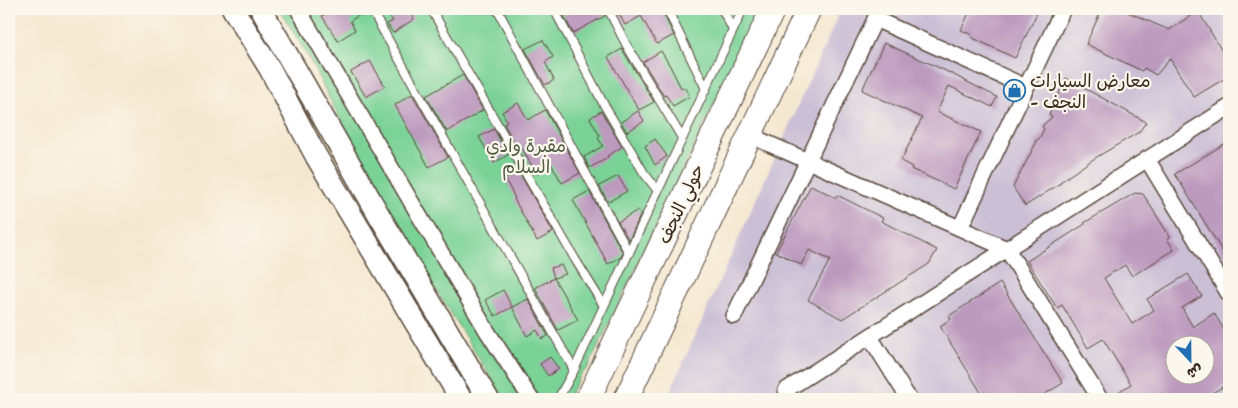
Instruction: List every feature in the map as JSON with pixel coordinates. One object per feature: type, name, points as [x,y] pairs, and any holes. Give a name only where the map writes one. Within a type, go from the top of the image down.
[{"type":"main road","points":[[233,9],[270,68],[316,156],[461,399]]},
{"type":"main road","points":[[260,9],[488,399]]},
{"type":"main road","name":"حولي النجف","points":[[588,399],[773,9]]},
{"type":"main road","name":"حولي النجف","points":[[626,399],[809,9]]},
{"type":"street","points":[[298,9],[487,331],[531,399]]},
{"type":"street","points":[[960,228],[1063,9]]},
{"type":"street","points":[[734,316],[877,14],[1026,87]]},
{"type":"street","points":[[786,390],[1229,107]]},
{"type":"street","points":[[749,135],[1007,249],[1100,399]]},
{"type":"street","points":[[1147,159],[1229,294]]},
{"type":"street","points":[[870,337],[909,399]]},
{"type":"lane","points":[[371,9],[574,370]]},
{"type":"lane","points":[[431,9],[575,260],[604,306]]},
{"type":"lane","points":[[496,9],[629,253]]},
{"type":"lane","points":[[554,9],[603,103],[644,173],[658,191]]},
{"type":"lane","points":[[608,9],[627,46],[682,138]]},
{"type":"lane","points":[[667,9],[706,89]]},
{"type":"lane","points":[[722,9],[733,30]]},
{"type":"lane","points":[[558,399],[574,370],[744,9]]},
{"type":"shaded area","points":[[841,9],[1229,9],[1229,399],[667,399]]},
{"type":"green space","name":"مقبرة وادي السلام","points":[[279,9],[760,9],[588,368],[580,376],[567,399],[504,399],[383,205],[308,56]]},
{"type":"building","points":[[332,9],[365,9],[366,11],[350,21],[355,30],[338,41],[322,16]]},
{"type":"building","points":[[385,9],[408,9],[414,19],[393,33],[387,24],[393,21]]},
{"type":"building","points":[[560,9],[602,9],[605,16],[573,33]]},
{"type":"building","points":[[614,9],[661,9],[674,35],[657,44],[641,16],[625,25],[617,10],[615,11]]},
{"type":"building","points":[[971,9],[1028,9],[1037,13],[1015,58],[971,37],[972,35],[961,30]]},
{"type":"building","points":[[1102,9],[1121,9],[1169,30],[1198,11],[1229,63],[1229,76],[1194,97],[1170,59],[1156,75],[1144,68],[1142,71],[1086,44]]},
{"type":"building","points":[[543,40],[553,57],[545,62],[554,80],[545,85],[525,49]]},
{"type":"building","points":[[884,43],[942,69],[997,97],[992,107],[949,86],[937,112],[981,132],[954,189],[911,169],[912,167],[901,161],[922,118],[862,90]]},
{"type":"building","points":[[622,49],[654,102],[639,110],[608,57]]},
{"type":"building","points":[[661,51],[681,88],[684,87],[690,96],[673,106],[666,95],[664,96],[643,62]]},
{"type":"building","points":[[370,61],[385,86],[366,97],[351,72]]},
{"type":"building","points":[[463,75],[483,110],[447,132],[426,96]]},
{"type":"building","points":[[1066,78],[1146,122],[1139,132],[1095,158],[1025,206],[1013,187],[1036,143],[1035,141],[1039,139],[1044,129],[1042,126],[1052,117],[1049,115]]},
{"type":"building","points":[[412,94],[448,157],[429,167],[395,105]]},
{"type":"building","points":[[518,103],[528,120],[545,110],[580,173],[562,183],[552,165],[536,174],[522,148],[518,149],[504,124],[507,121],[502,112]]},
{"type":"building","points":[[601,111],[622,147],[607,156],[608,158],[589,168],[584,157],[603,146],[590,118]]},
{"type":"building","points":[[638,111],[644,121],[627,132],[621,122]]},
{"type":"building","points":[[494,129],[508,155],[494,163],[479,137]]},
{"type":"building","points":[[655,139],[667,156],[655,165],[645,146]]},
{"type":"building","points":[[1229,141],[1229,262],[1175,174]]},
{"type":"building","points":[[519,172],[553,232],[537,241],[505,179]]},
{"type":"building","points":[[618,176],[627,191],[608,202],[599,186]]},
{"type":"building","points":[[811,185],[836,198],[837,195],[883,218],[881,221],[937,250],[929,264],[842,319],[808,300],[830,260],[809,250],[801,265],[776,252]]},
{"type":"building","points":[[589,191],[623,253],[621,257],[608,264],[573,200]]},
{"type":"building","points":[[1135,193],[1143,194],[1170,237],[1167,239],[1174,250],[1132,276],[1125,265],[1104,278],[1132,324],[1154,310],[1147,299],[1188,274],[1202,296],[1182,308],[1193,327],[1214,313],[1229,338],[1229,383],[1202,399],[1109,399],[1131,384],[1103,339],[1088,348],[1062,305],[1057,308],[1027,261]]},
{"type":"building","points":[[638,210],[641,214],[629,240],[618,222]]},
{"type":"building","points":[[561,265],[566,274],[554,278],[551,268]]},
{"type":"building","points":[[554,278],[578,320],[558,330],[535,288]]},
{"type":"building","points":[[1000,283],[1063,383],[1037,399],[985,399],[940,326],[951,319],[949,316]]},
{"type":"building","points":[[503,290],[512,307],[495,316],[485,300]]},
{"type":"building","points":[[528,299],[548,336],[542,339],[537,330],[527,336],[512,307]]},
{"type":"building","points":[[550,357],[559,369],[548,376],[540,364]]},
{"type":"place","name":"معارض السيارات - النجف","points":[[1014,91]]}]
